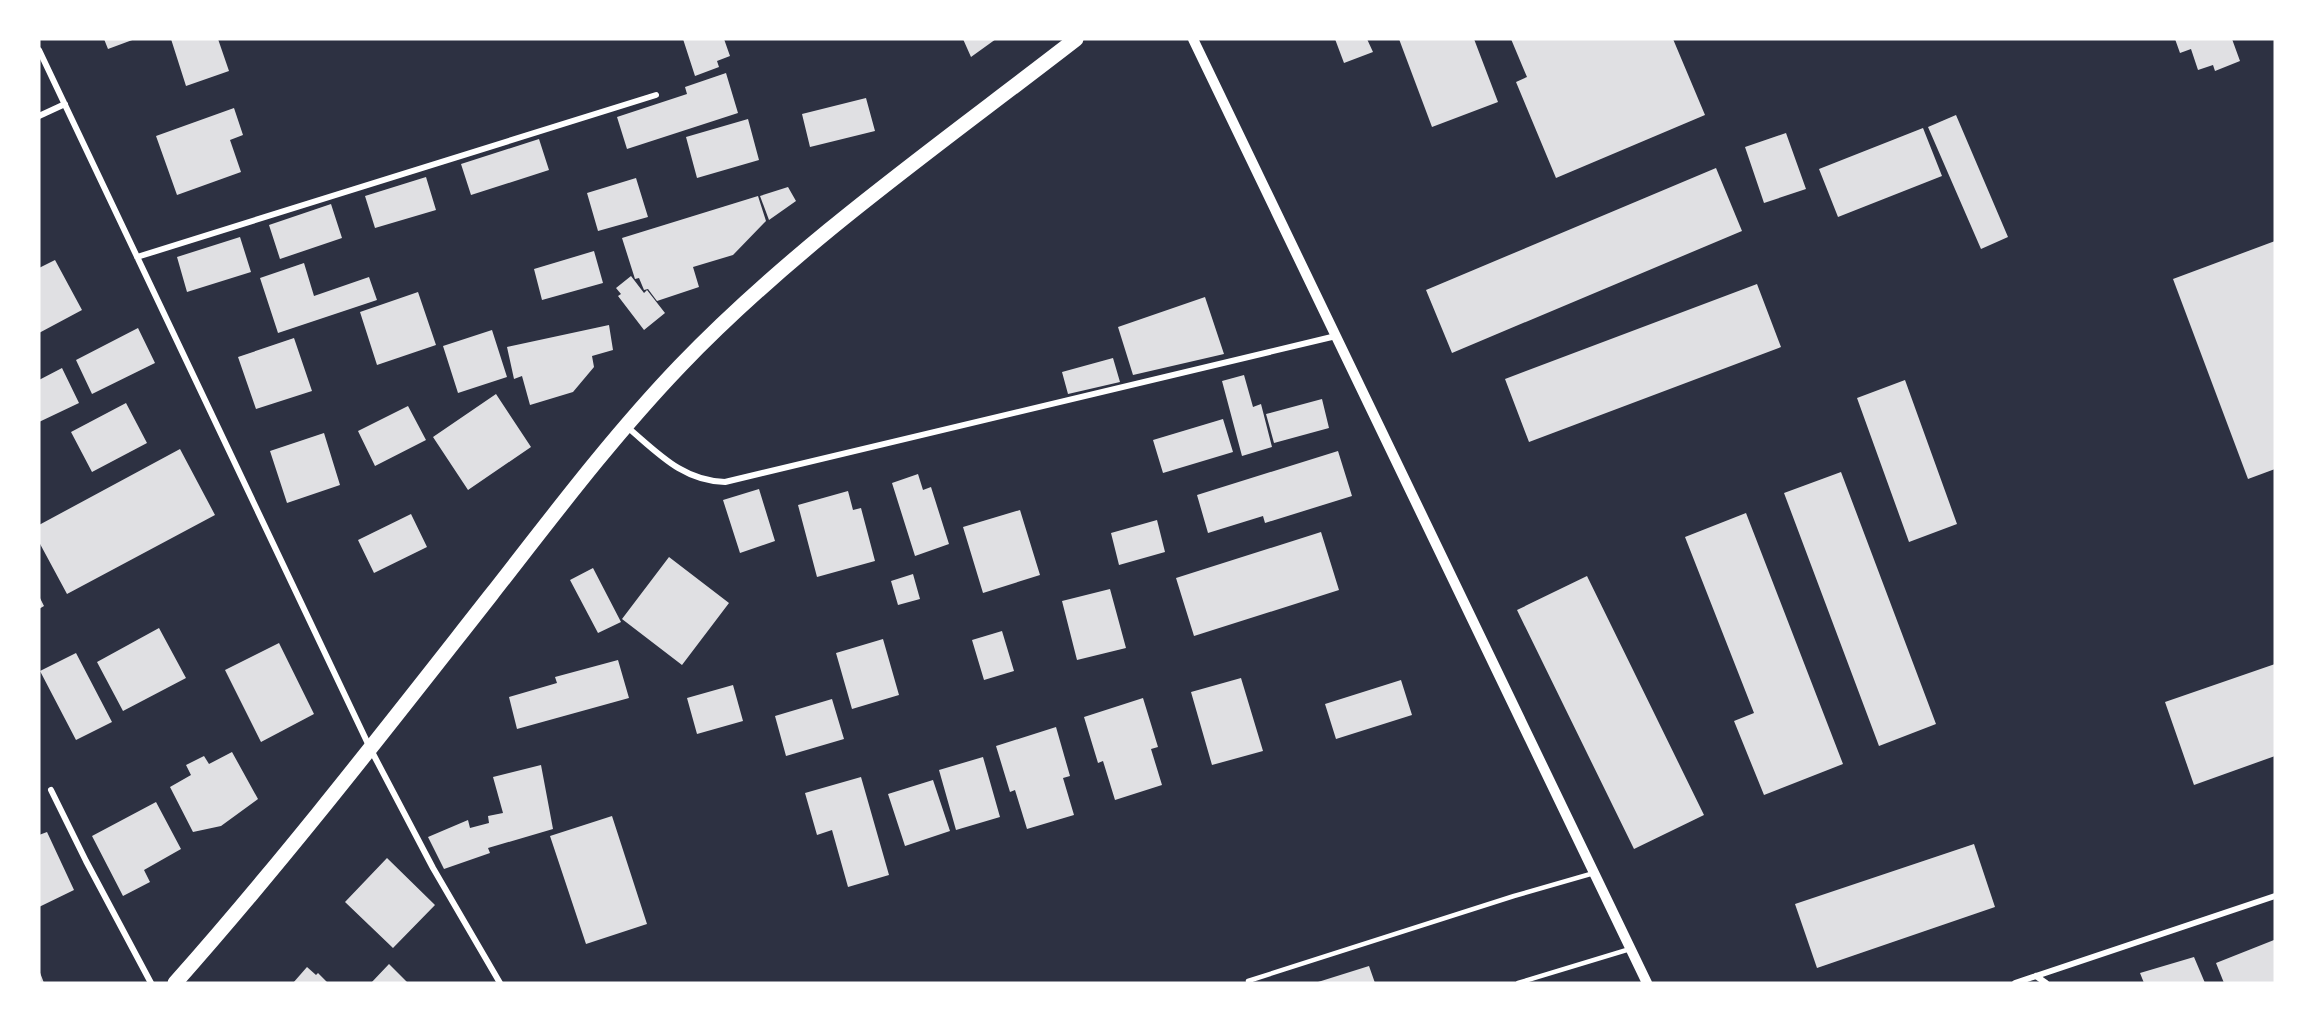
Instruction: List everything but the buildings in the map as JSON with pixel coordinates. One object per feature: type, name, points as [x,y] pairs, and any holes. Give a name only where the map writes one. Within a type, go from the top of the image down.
[{"type":"main road","points":[[175,983],[370,748],[626,426],[720,327],[788,266],[1076,39]]},
{"type":"street","points":[[1193,39],[1647,983]]},
{"type":"street","points":[[39,50],[370,748],[433,868],[500,983]]},
{"type":"street","points":[[137,257],[656,95]]},
{"type":"street","points":[[39,116],[65,104]]},
{"type":"street","points":[[626,426],[682,472],[699,480],[725,483],[1336,336]]},
{"type":"street","points":[[51,790],[151,983]]},
{"type":"street","points":[[2015,983],[2275,896]]},
{"type":"street","points":[[2036,976],[2046,983]]},
{"type":"lane","points":[[1248,981],[1514,896],[1595,873]]},
{"type":"lane","points":[[1518,983],[1630,949]]}]
